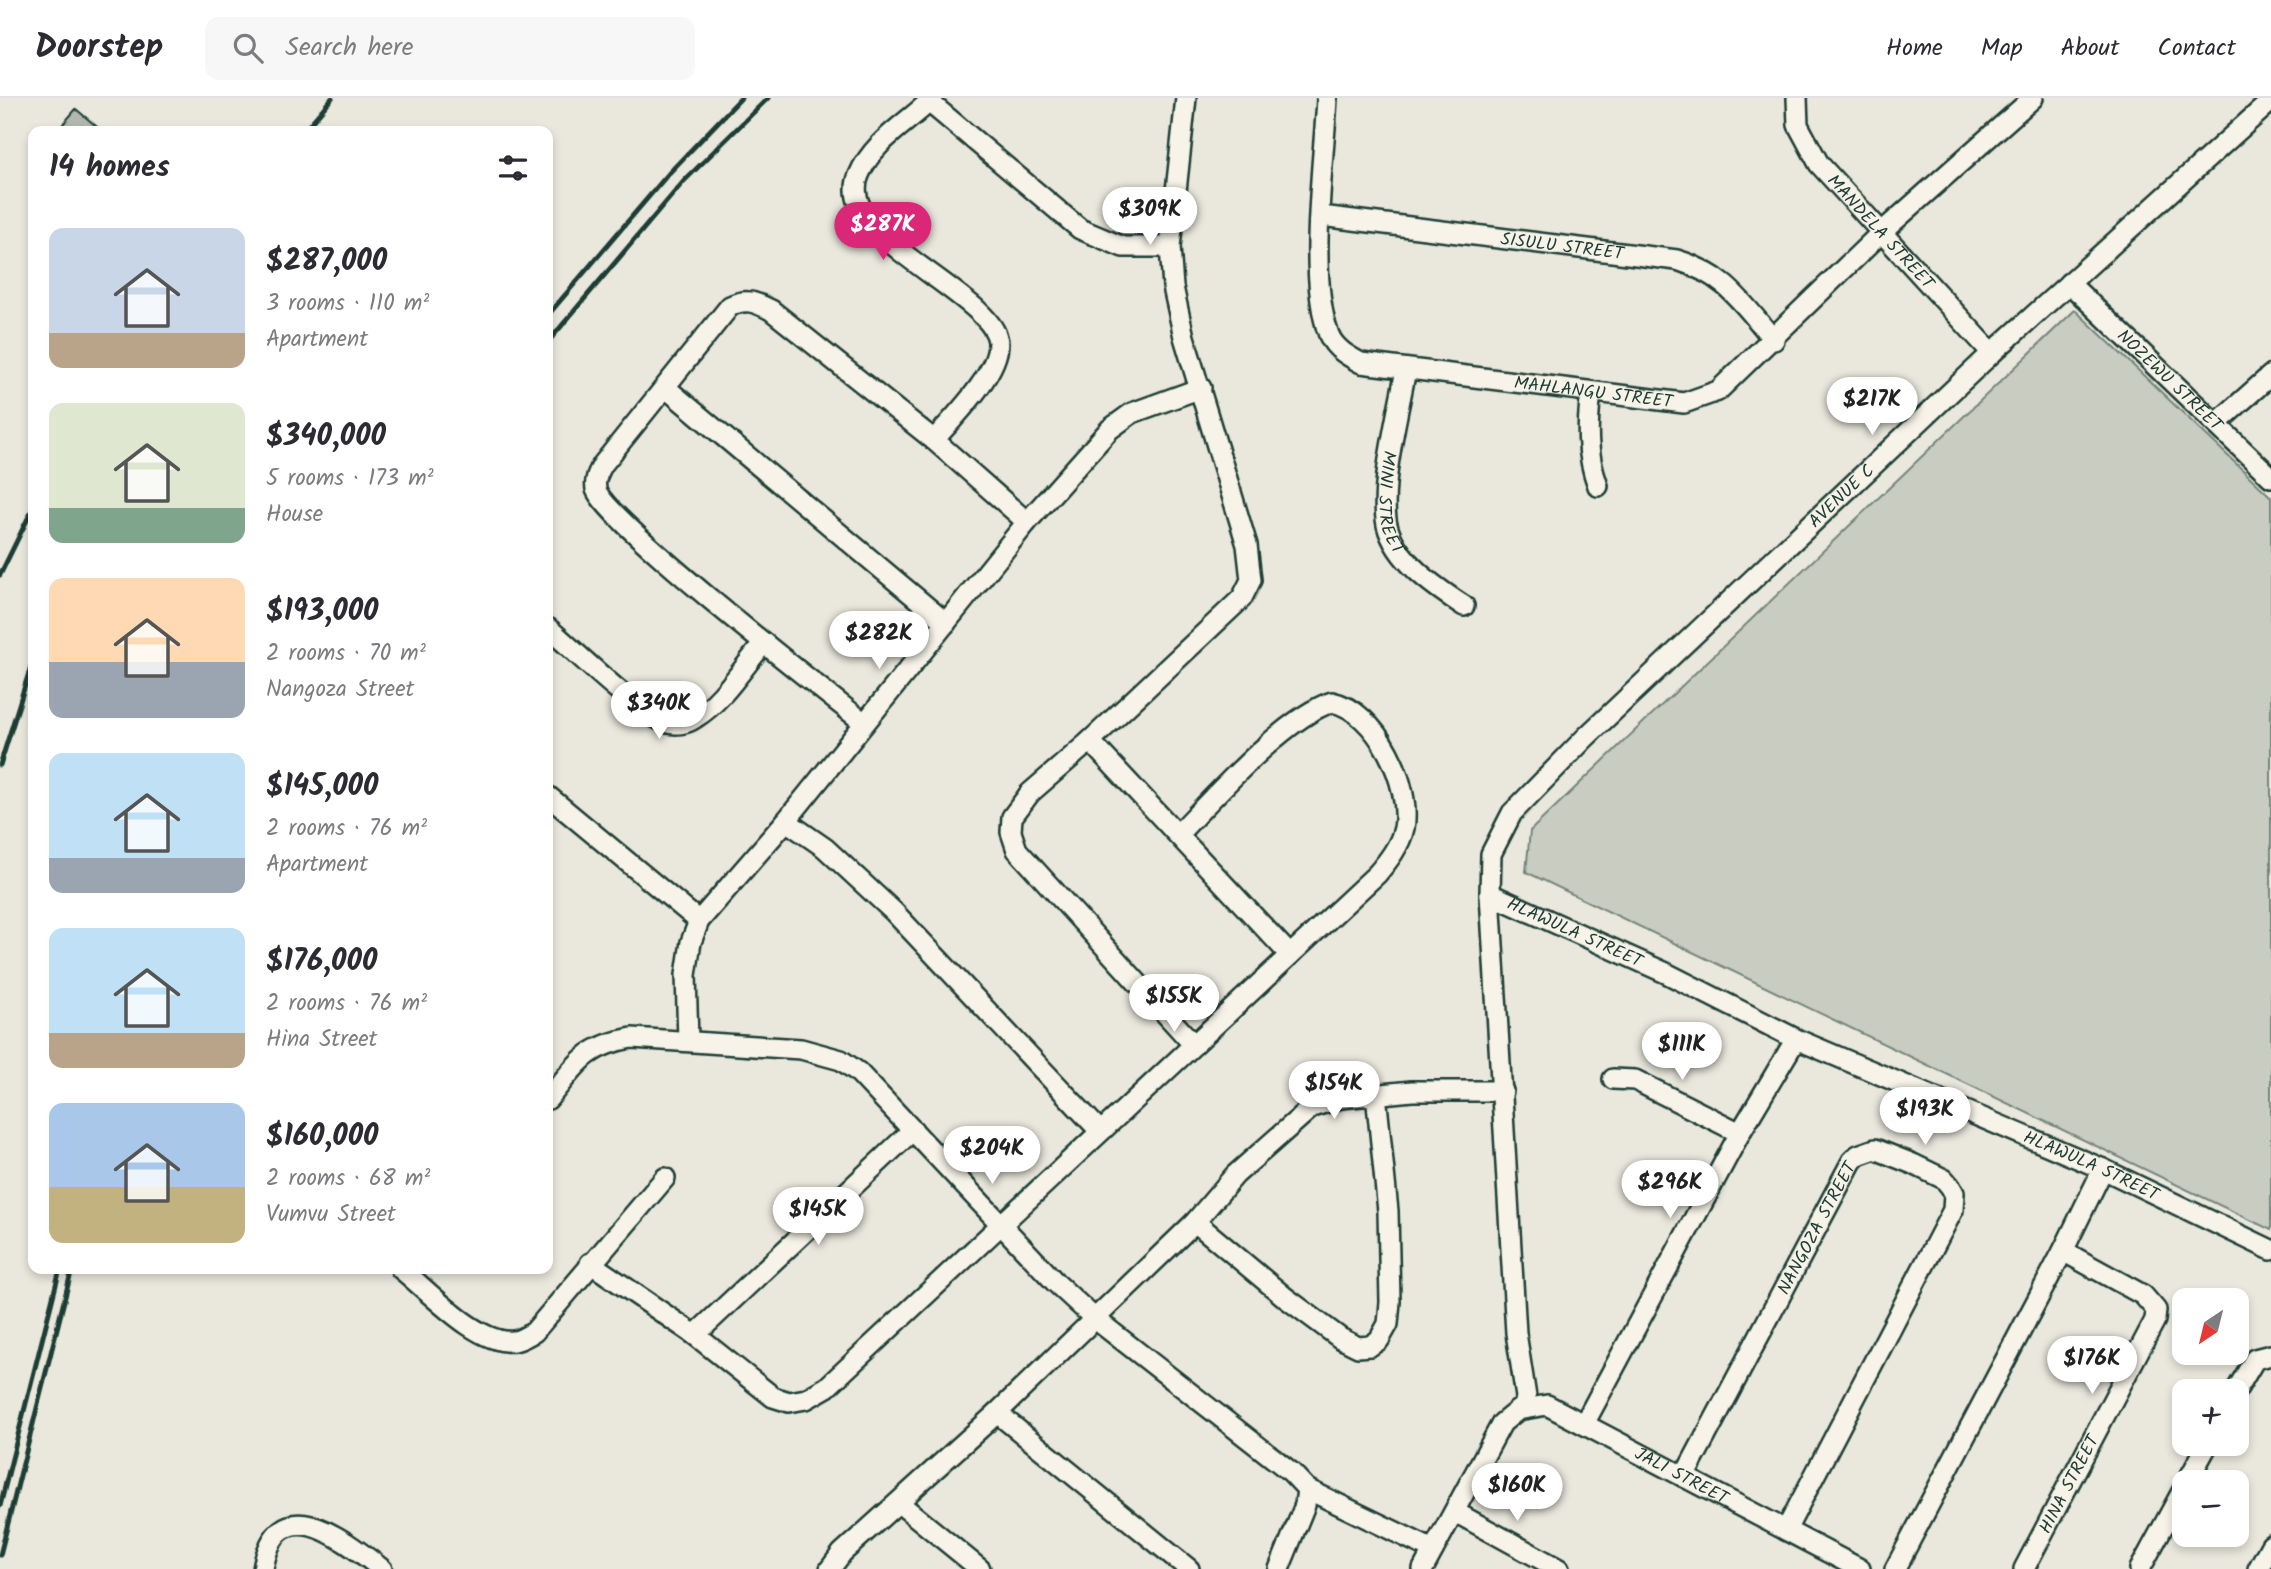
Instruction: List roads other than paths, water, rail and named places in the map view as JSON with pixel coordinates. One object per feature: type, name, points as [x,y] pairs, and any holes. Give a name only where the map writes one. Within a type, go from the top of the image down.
[{"type":"street","points":[[1186,98],[1170,247],[1177,306],[1247,545],[1251,580],[1242,598],[1020,805],[1012,817],[1013,841],[1017,850],[1193,1044]]},
{"type":"street","name":"MAHLANGU STREET","points":[[1327,98],[1318,247],[1319,270],[1330,335],[1337,347],[1361,363],[1684,403],[1703,399],[1718,391],[1774,340],[1882,232],[2033,98]]},
{"type":"street","name":"MANDELA STREET","points":[[1797,98],[1798,125],[1805,143],[1819,164],[1992,353]]},
{"type":"street","points":[[934,440],[986,375],[996,357],[998,341],[985,318],[883,236],[865,215],[856,198],[858,175],[871,154],[931,100],[1080,229],[1123,247],[1170,247]]},
{"type":"street","name":"AVENUE C","points":[[1524,1408],[1525,1397],[1516,1333],[1490,894],[1491,854],[1512,813],[1709,617],[1992,353],[2271,101]]},
{"type":"street","name":"SISULU STREET","points":[[1321,216],[1677,260],[1700,267],[1721,280],[1774,340]]},
{"type":"street","name":"NOZEWU STREET","points":[[2069,283],[2271,477]]},
{"type":"street","points":[[863,722],[764,643],[611,513],[596,490],[596,479],[603,464],[730,306],[741,301],[754,301],[794,327],[934,440],[1027,522]]},
{"type":"street","name":"MINI STREET","points":[[1406,369],[1387,488],[1388,526],[1418,572],[1464,606]]},
{"type":"street","points":[[2217,424],[2271,375]]},
{"type":"street","points":[[666,388],[946,623]]},
{"type":"street","points":[[688,1040],[686,975],[691,942],[699,921],[786,821],[863,722],[1027,522],[1122,419],[1201,388]]},
{"type":"street","points":[[1591,392],[1587,441],[1590,465],[1598,486]]},
{"type":"street","points":[[553,632],[634,702],[662,722],[677,725],[694,719],[710,706],[764,643]]},
{"type":"street","points":[[590,1263],[695,1335],[773,1397],[789,1402],[806,1399],[835,1380],[999,1224],[1377,874],[1398,845],[1404,830],[1406,806],[1400,779],[1383,746],[1365,721],[1342,704],[1332,702],[1317,707],[1288,727],[1178,834]]},
{"type":"street","points":[[1090,741],[1290,955]]},
{"type":"street","points":[[553,800],[699,921]]},
{"type":"street","points":[[786,821],[825,848],[894,912],[1100,1131]]},
{"type":"street","name":"HLAWULA STREET","points":[[1490,894],[1656,968],[1797,1039],[2103,1170],[2271,1250]]},
{"type":"street","points":[[553,1093],[587,1054],[607,1043],[632,1038],[802,1049],[841,1060],[858,1072],[999,1224],[1094,1318],[1291,1472],[1307,1489],[1433,1550]]},
{"type":"street","points":[[1584,1424],[1740,1133],[1797,1039]]},
{"type":"street","points":[[1614,1079],[1635,1080],[1740,1133]]},
{"type":"street","points":[[830,1569],[842,1553],[997,1413],[1195,1222],[1235,1175],[1312,1107],[1341,1098],[1376,1094],[1412,1091],[1503,1091]]},
{"type":"street","points":[[1195,1222],[1286,1298],[1340,1338],[1358,1347],[1370,1346],[1379,1340],[1388,1324],[1390,1302],[1388,1211],[1376,1094]]},
{"type":"street","points":[[695,1335],[913,1130]]},
{"type":"street","name":"NANGOZA STREET","points":[[1684,1477],[1852,1161],[1867,1151],[1882,1150],[1944,1179],[1954,1193],[1953,1210],[1786,1530]]},
{"type":"street","points":[[1895,1569],[2103,1170]]},
{"type":"street","points":[[409,1274],[478,1332],[497,1340],[515,1341],[534,1332],[665,1178]]},
{"type":"street","name":"HINA STREET","points":[[2024,1569],[2155,1320],[2156,1310],[2143,1294],[2063,1251]]},
{"type":"street","points":[[2243,1379],[2255,1359],[2271,1355]]},
{"type":"street","name":"JALI STREET","points":[[1524,1408],[1547,1405],[1860,1569]]},
{"type":"street","points":[[1423,1569],[1502,1423],[1524,1408]]},
{"type":"street","points":[[997,1413],[1189,1569]]},
{"type":"street","points":[[1279,1569],[1305,1505],[1307,1489]]},
{"type":"street","points":[[899,1503],[981,1569]]},
{"type":"street","points":[[2140,1569],[2172,1510]]},
{"type":"street","points":[[1455,1512],[1559,1569]]},
{"type":"street","points":[[263,1569],[266,1552],[274,1535],[295,1524],[326,1530],[382,1569]]},
{"type":"street","points":[[2258,1569],[2271,1545]]},
{"type":"railway","points":[[308,126],[332,98]]},
{"type":"railway","points":[[553,309],[669,173],[741,98]]},
{"type":"railway","points":[[553,336],[684,181],[768,98]]},
{"type":"railway","points":[[0,575],[28,518]]},
{"type":"railway","points":[[0,765],[28,676]]},
{"type":"railway","points":[[0,1506],[59,1274]]},
{"type":"railway","points":[[0,1555],[71,1274]]}]
